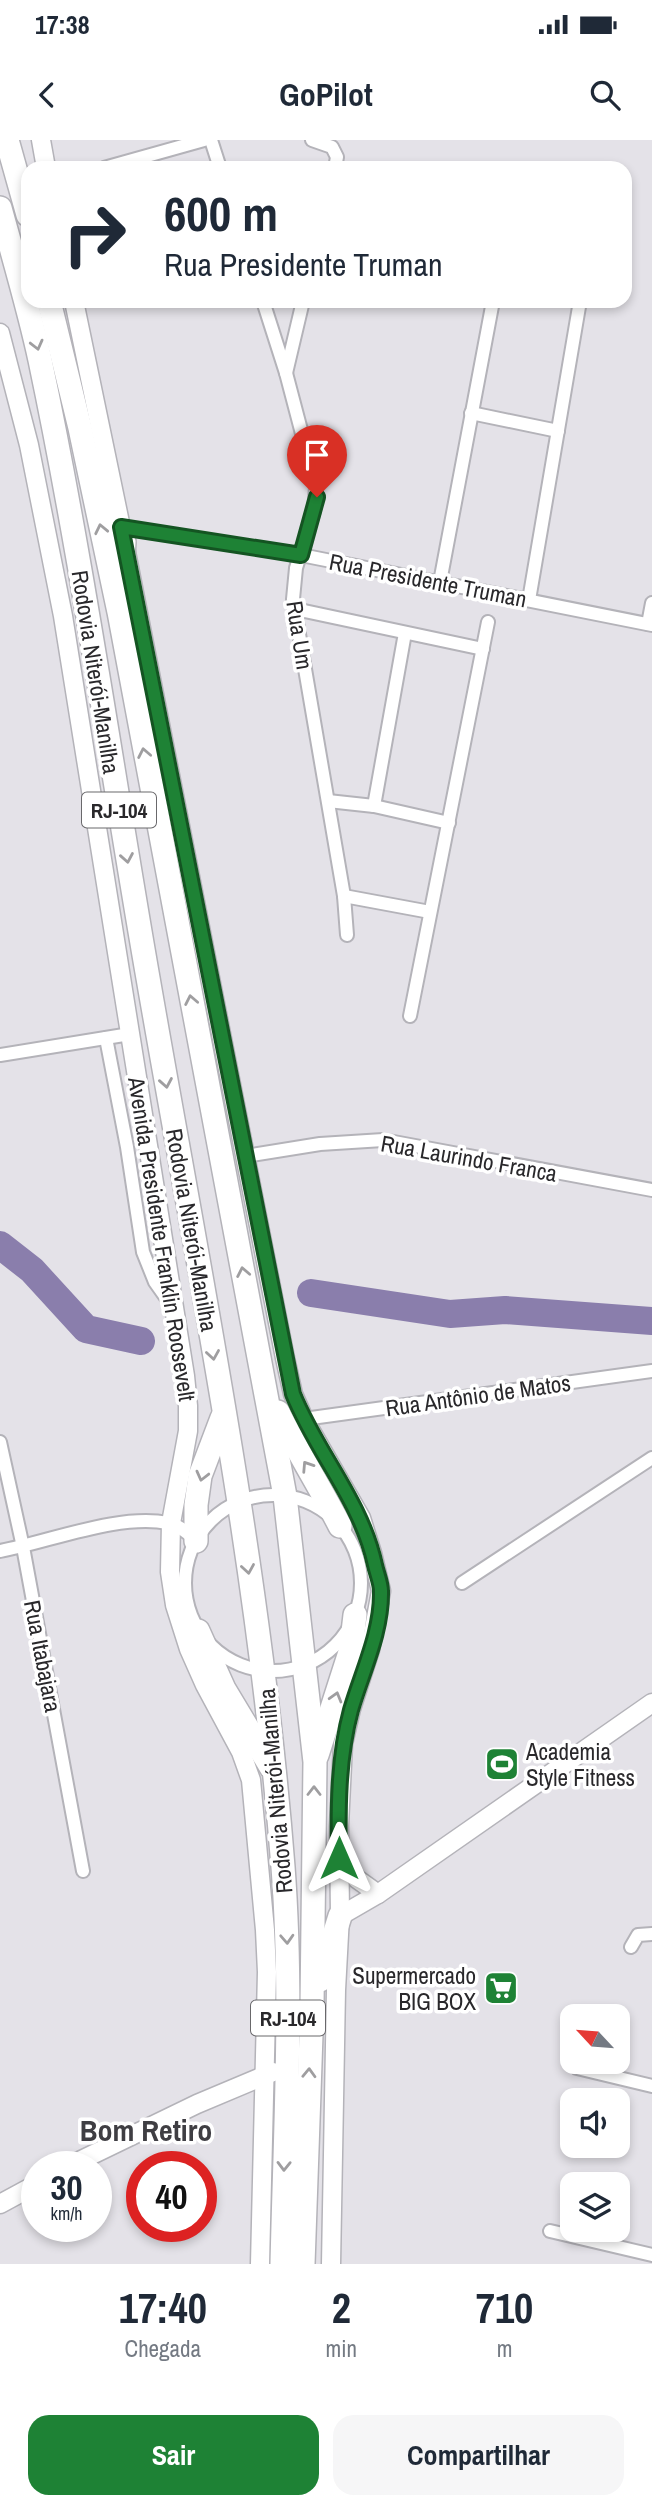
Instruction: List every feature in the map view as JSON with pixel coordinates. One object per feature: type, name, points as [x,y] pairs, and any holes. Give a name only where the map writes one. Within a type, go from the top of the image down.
[{"type":"highway","points":[[7,140],[21,190]]},
{"type":"highway","name":"Rodovia Niterói-Manilha","points":[[0,208],[21,287]]},
{"type":"highway","name":"Rodovia Niterói-Manilha","points":[[27,308],[39,355],[74,532],[112,770],[189,1207],[264,1671],[275,1773],[289,1975],[282,2264]]},
{"type":"highway","name":"Rodovia Niterói-Manilha","points":[[51,308],[80,428],[118,612],[285,1496],[306,1665],[314,1762],[312,2006],[303,2264]]},
{"type":"highway","points":[[118,612],[122,535]]},
{"type":"highway","points":[[265,1387],[340,1526]]},
{"type":"highway","points":[[196,1541],[196,1505],[201,1476],[223,1415]]},
{"type":"highway","points":[[314,1762],[351,1649],[355,1615]]},
{"type":"highway","points":[[198,1631],[224,1689],[275,1773]]},
{"type":"highway","points":[[312,2006],[340,1916]]},
{"type":"street","points":[[41,140],[45,161]]},
{"type":"street","points":[[129,161],[204,140]]},
{"type":"street","points":[[211,140],[218,161]]},
{"type":"street","points":[[312,140],[332,147],[336,161]]},
{"type":"street","points":[[75,308],[293,1394],[303,1419],[361,1518],[381,1591],[370,1650],[343,1744],[340,1916],[335,1990],[331,2264]]},
{"type":"street","name":"Rua Um","points":[[265,308],[286,373],[317,497],[293,586],[344,896],[346,935]]},
{"type":"street","points":[[286,373],[301,308]]},
{"type":"street","points":[[440,582],[492,308]]},
{"type":"street","points":[[529,600],[579,308]]},
{"type":"street","name":"Avenida Presidente Franklin Roosevelt","points":[[0,333],[29,445],[61,604],[187,1396],[188,1431],[171,1523],[170,1572],[183,1630],[205,1685],[241,1752],[251,1780],[265,1930],[267,2017],[263,2076],[260,2264]]},
{"type":"street","points":[[471,413],[558,431]]},
{"type":"street","name":"Rua Presidente Truman","points":[[122,535],[301,555],[650,625]]},
{"type":"street","points":[[650,625],[652,603]]},
{"type":"street","points":[[295,609],[483,649]]},
{"type":"street","points":[[410,1016],[488,622]]},
{"type":"street","points":[[374,806],[405,633]]},
{"type":"street","points":[[328,801],[374,806],[449,823]]},
{"type":"street","points":[[344,896],[430,912]]},
{"type":"street","points":[[0,1055],[130,1034]]},
{"type":"street","points":[[106,1038],[127,1147],[143,1252],[155,1282],[174,1308]]},
{"type":"street","name":"Rua Laurindo Franca","points":[[245,1156],[320,1144],[383,1140],[652,1190]]},
{"type":"street","name":"Rua Antônio de Matos","points":[[303,1419],[652,1371]]},
{"type":"street","name":"Rua Itabajara","points":[[0,1441],[23,1546],[83,1871]]},
{"type":"street","points":[[462,1583],[652,1458]]},
{"type":"street","points":[[258,1496],[285,1496],[315,1506],[340,1526],[356,1553],[361,1586],[355,1615],[335,1645],[306,1665],[282,1671],[264,1671],[235,1663],[214,1650],[198,1631],[188,1607],[185,1581],[196,1541],[216,1515],[238,1502],[258,1496]]},
{"type":"street","points":[[0,1551],[116,1525],[146,1521],[171,1523],[196,1541]]},
{"type":"street","points":[[361,1586],[381,1591]]},
{"type":"street","points":[[340,1916],[378,1894],[652,1703]]},
{"type":"street","points":[[339,1858],[357,1879],[378,1894]]},
{"type":"street","points":[[631,1947],[638,1935],[652,1934]]},
{"type":"street","points":[[100,2151],[197,2104],[286,2066]]},
{"type":"street","points":[[602,2074],[652,2086]]},
{"type":"street","points":[[0,2204],[21,2193]]},
{"type":"street","points":[[550,2231],[652,2255]]},
{"type":"waterway","points":[[0,1245],[32,1270],[86,1329],[141,1341]]},
{"type":"waterway","points":[[311,1293],[450,1314],[505,1310],[652,1321]]},
{"type":"place","name":"Academia Style Fitness","points":[[502,1764]]},
{"type":"place","name":"Supermercado BIG BOX","points":[[501,1988]]},
{"type":"district","name":"Bom Retiro","points":[[146,2130]]},
{"type":"route","points":[[317,497],[301,555],[121,527],[293,1394],[303,1419],[361,1518],[381,1591],[370,1650],[343,1744],[339,1858]]}]
